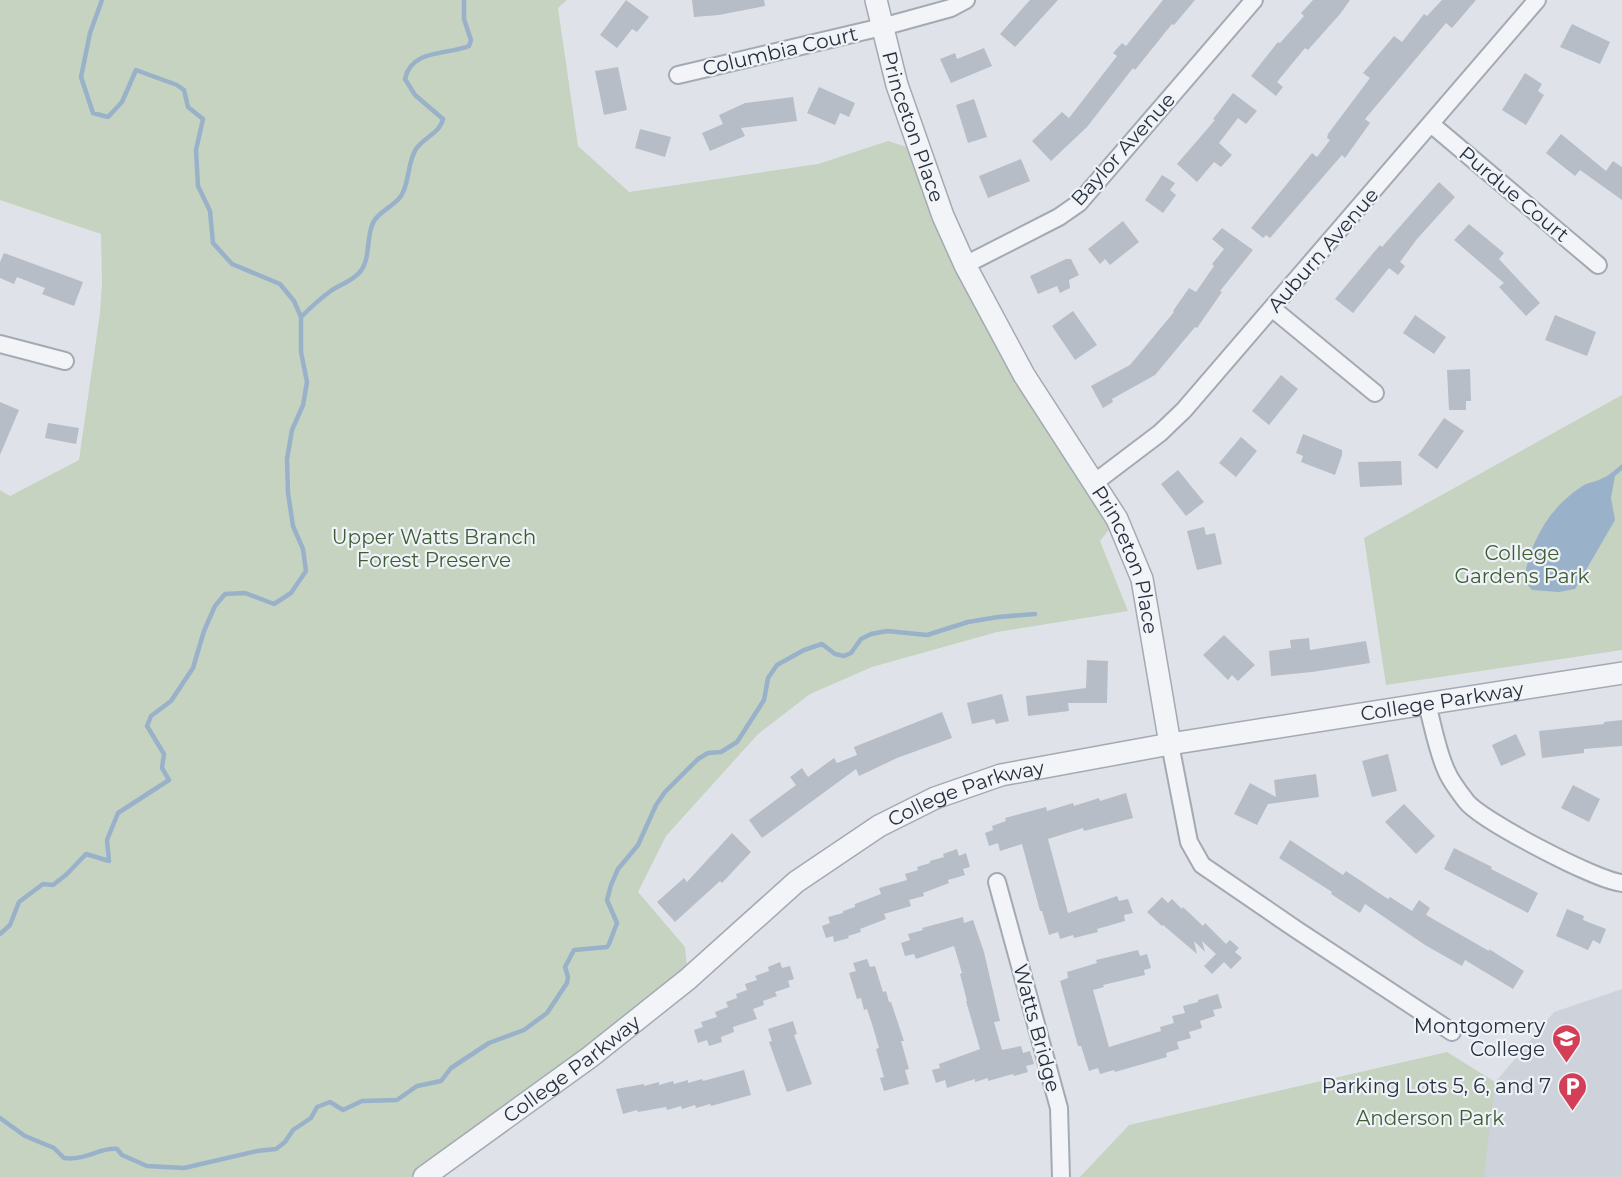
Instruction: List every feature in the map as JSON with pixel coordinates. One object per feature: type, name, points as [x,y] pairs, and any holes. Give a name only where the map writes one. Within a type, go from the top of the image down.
[{"type":"street","name":"Princeton Place","points":[[876,0],[897,85],[943,216],[965,265],[1024,375],[1117,519],[1142,579],[1189,842],[1202,865],[1452,1032]]},
{"type":"street","name":"Columbia Court","points":[[678,75],[882,27],[951,8],[966,0]]},
{"type":"street","name":"Baylor Avenue","points":[[965,265],[1059,217],[1079,203],[1254,0]]},
{"type":"street","name":"Auburn Avenue","points":[[1094,483],[1160,433],[1184,410],[1537,0]]},
{"type":"street","name":"Purdue Court","points":[[1431,124],[1598,265]]},
{"type":"street","points":[[1273,309],[1375,393]]},
{"type":"street","points":[[0,344],[65,361]]},
{"type":"street","name":"College Parkway","points":[[424,1177],[590,1057],[688,979],[796,882],[879,826],[935,798],[1001,775],[1170,744],[1622,673]]},
{"type":"street","points":[[1427,704],[1446,771],[1468,803],[1485,817],[1584,872],[1622,884]]},
{"type":"street","name":"Watts Bridge","points":[[997,882],[1059,1108],[1061,1177]]},
{"type":"shaded area","name":"Montgomery College","points":[[1622,989],[1622,1177],[1447,1177],[1468,1115],[1554,1012]]},
{"type":"green space","name":"Upper Watts Branch Forest Preserve","points":[[0,0],[567,0],[558,8],[578,146],[629,192],[818,164],[888,141],[920,151],[943,216],[1117,519],[1100,541],[1128,611],[997,632],[872,667],[810,694],[758,734],[666,836],[638,892],[685,947],[688,979],[424,1177],[0,1177],[0,490],[10,496],[79,460],[100,313],[102,283],[101,234],[0,200]]},
{"type":"green space","name":"College Gardens Park","points":[[1622,395],[1622,650],[1386,685],[1364,538]]},
{"type":"green space","name":"Anderson Park","points":[[1447,1052],[1495,1082],[1484,1177],[1080,1177],[1129,1125]]},
{"type":"water","points":[[1622,464],[1622,470],[1615,476],[1611,498],[1615,520],[1575,589],[1559,592],[1532,590],[1524,581],[1527,567],[1536,540],[1550,516],[1559,505],[1581,487],[1606,477]]},
{"type":"building","points":[[626,0],[649,17],[637,32],[632,29],[617,48],[600,35]]},
{"type":"building","points":[[692,0],[764,0],[765,6],[719,15],[694,17]]},
{"type":"building","points":[[1030,0],[1058,0],[1015,47],[1000,34]]},
{"type":"building","points":[[1163,0],[1195,0],[1174,25],[1172,24],[1135,70],[1133,68],[1087,127],[1051,161],[1032,141],[1062,112],[1069,118],[1117,56],[1113,53],[1122,43],[1126,46]]},
{"type":"building","points":[[1313,0],[1350,0],[1308,50],[1305,48],[1277,82],[1283,87],[1276,96],[1251,76],[1278,42],[1280,43],[1304,16],[1301,13]]},
{"type":"building","points":[[1442,0],[1476,0],[1452,28],[1446,23],[1365,119],[1370,123],[1345,158],[1342,155],[1270,238],[1266,235],[1263,238],[1251,228],[1312,153],[1317,157],[1330,140],[1327,138],[1328,134],[1370,78],[1363,73],[1394,36],[1402,42],[1424,14],[1427,16]]},
{"type":"building","points":[[1572,24],[1610,42],[1600,64],[1560,47]]},
{"type":"building","points":[[984,48],[992,66],[951,83],[940,59],[955,53],[957,59]]},
{"type":"building","points":[[618,67],[627,110],[604,115],[595,71]]},
{"type":"building","points":[[1525,73],[1542,84],[1538,91],[1544,95],[1526,125],[1502,110]]},
{"type":"building","points":[[819,87],[855,103],[849,117],[840,113],[835,125],[807,113]]},
{"type":"building","points":[[1233,93],[1257,111],[1246,124],[1238,118],[1219,143],[1232,155],[1221,167],[1214,162],[1197,182],[1177,164],[1215,120],[1213,119]]},
{"type":"building","points":[[793,97],[797,121],[741,128],[745,136],[710,151],[702,133],[723,124],[719,115],[745,103]]},
{"type":"building","points":[[974,99],[987,137],[968,143],[956,105]]},
{"type":"building","points":[[640,129],[671,137],[665,157],[635,148]]},
{"type":"building","points":[[1561,134],[1606,171],[1613,161],[1622,167],[1622,200],[1580,170],[1575,176],[1546,153]]},
{"type":"building","points":[[1021,159],[1030,181],[988,198],[979,176]]},
{"type":"building","points":[[1162,175],[1175,183],[1170,190],[1176,195],[1163,213],[1145,200]]},
{"type":"building","points":[[1439,182],[1455,197],[1417,239],[1400,262],[1405,266],[1398,275],[1389,268],[1353,313],[1335,299],[1380,245],[1382,247]]},
{"type":"building","points":[[1123,221],[1139,242],[1110,265],[1105,259],[1100,264],[1088,249]]},
{"type":"building","points":[[1469,224],[1504,253],[1499,259],[1540,303],[1526,316],[1499,287],[1504,283],[1454,240]]},
{"type":"building","points":[[1222,228],[1253,250],[1220,291],[1222,292],[1197,328],[1195,327],[1155,375],[1112,399],[1113,402],[1103,408],[1091,386],[1130,365],[1174,312],[1189,288],[1196,292],[1214,266],[1212,264],[1224,249],[1212,239]]},
{"type":"building","points":[[4,253],[83,282],[74,306],[42,294],[45,288],[17,277],[14,284],[0,278],[0,262]]},
{"type":"building","points":[[1066,259],[1071,259],[1079,275],[1069,280],[1070,288],[1060,293],[1057,286],[1038,294],[1030,276]]},
{"type":"building","points":[[1073,311],[1097,345],[1075,360],[1052,326]]},
{"type":"building","points":[[1415,315],[1446,337],[1434,354],[1403,333]]},
{"type":"building","points":[[1555,315],[1596,332],[1587,356],[1545,340]]},
{"type":"building","points":[[1470,369],[1471,401],[1466,401],[1466,410],[1449,410],[1447,370]]},
{"type":"building","points":[[1281,375],[1298,389],[1269,425],[1252,411]]},
{"type":"building","points":[[0,402],[19,410],[0,455]]},
{"type":"building","points":[[1444,418],[1464,431],[1437,469],[1418,455]]},
{"type":"building","points":[[48,423],[79,428],[76,444],[45,438]]},
{"type":"building","points":[[1303,434],[1342,450],[1335,475],[1301,462],[1303,456],[1296,453]]},
{"type":"building","points":[[1241,437],[1257,451],[1236,477],[1219,463]]},
{"type":"building","points":[[1401,461],[1402,485],[1360,487],[1358,462]]},
{"type":"building","points":[[1178,470],[1204,502],[1186,516],[1161,484]]},
{"type":"building","points":[[1204,527],[1206,535],[1215,533],[1222,564],[1197,570],[1187,531]]},
{"type":"building","points":[[1224,635],[1255,665],[1238,681],[1232,675],[1228,680],[1203,655]]},
{"type":"building","points":[[1309,638],[1310,650],[1366,641],[1370,663],[1271,676],[1269,651],[1291,648],[1290,640]]},
{"type":"building","points":[[1087,660],[1108,661],[1107,703],[1068,703],[1069,711],[1028,716],[1026,696],[1086,688]]},
{"type":"building","points":[[1002,694],[1009,721],[996,724],[994,719],[972,724],[967,703]]},
{"type":"building","points":[[942,712],[952,738],[897,758],[859,776],[856,769],[762,838],[749,820],[796,785],[790,777],[802,768],[808,777],[834,758],[837,763],[857,755],[854,747]]},
{"type":"building","points":[[1622,720],[1622,746],[1584,749],[1584,753],[1542,758],[1539,731]]},
{"type":"building","points":[[1516,734],[1526,755],[1501,766],[1492,745]]},
{"type":"building","points":[[1388,754],[1397,791],[1372,797],[1362,761]]},
{"type":"building","points":[[1316,774],[1319,797],[1268,804],[1257,825],[1234,814],[1250,783],[1276,797],[1274,780]]},
{"type":"building","points":[[1573,785],[1600,799],[1589,822],[1561,808]]},
{"type":"building","points":[[1126,793],[1133,818],[1084,831],[1083,828],[1048,839],[1068,913],[1117,896],[1119,901],[1128,899],[1133,913],[1124,915],[1125,921],[1097,929],[1098,932],[1060,939],[1058,932],[1049,935],[1042,911],[1040,911],[1022,844],[1000,851],[998,843],[989,846],[985,833],[993,830],[992,826],[1006,821],[1005,818],[1046,807],[1047,811],[1099,798],[1100,801]]},
{"type":"building","points":[[1404,804],[1435,836],[1416,854],[1385,822]]},
{"type":"building","points":[[732,833],[751,852],[722,883],[720,881],[675,922],[657,902],[684,878],[687,882]]},
{"type":"building","points":[[1290,840],[1343,875],[1346,871],[1388,899],[1390,897],[1412,911],[1419,900],[1430,908],[1426,915],[1524,971],[1513,989],[1465,960],[1462,966],[1425,945],[1365,904],[1360,913],[1331,894],[1332,892],[1279,858]]},
{"type":"building","points":[[1454,848],[1538,893],[1528,913],[1444,869]]},
{"type":"building","points":[[957,849],[959,856],[966,853],[970,867],[963,869],[965,875],[948,880],[949,883],[923,893],[924,896],[909,900],[911,906],[884,914],[886,919],[860,929],[861,932],[848,936],[849,938],[834,942],[833,936],[826,938],[822,926],[830,923],[828,917],[843,913],[855,907],[855,904],[881,894],[879,888],[907,880],[905,874],[918,870],[917,867],[944,857],[943,854]]},
{"type":"building","points":[[1162,897],[1168,903],[1172,899],[1203,926],[1205,923],[1226,944],[1230,940],[1239,948],[1235,952],[1242,958],[1231,969],[1224,962],[1212,974],[1204,966],[1216,954],[1202,941],[1205,952],[1194,941],[1197,954],[1147,912]]},
{"type":"building","points":[[1567,909],[1584,916],[1583,920],[1606,929],[1600,944],[1593,940],[1588,950],[1556,936]]},
{"type":"building","points":[[963,917],[964,923],[973,920],[984,952],[1000,1021],[994,1022],[1002,1050],[1021,1046],[1023,1053],[1030,1051],[1034,1064],[1026,1066],[1028,1072],[1014,1076],[1013,1074],[975,1082],[975,1079],[947,1088],[945,1080],[936,1083],[932,1070],[940,1068],[939,1064],[980,1049],[966,1001],[960,974],[962,973],[954,946],[916,959],[914,954],[905,956],[901,943],[910,940],[908,934],[923,930],[922,928]]},
{"type":"building","points":[[1138,950],[1140,956],[1147,954],[1151,968],[1144,970],[1145,975],[1103,985],[1104,987],[1093,990],[1109,1047],[1161,1031],[1160,1027],[1174,1023],[1172,1016],[1185,1013],[1183,1006],[1198,1002],[1198,1000],[1218,994],[1222,1008],[1213,1010],[1215,1016],[1200,1021],[1202,1028],[1189,1032],[1191,1038],[1177,1042],[1179,1049],[1166,1053],[1167,1057],[1115,1072],[1114,1070],[1100,1074],[1098,1068],[1089,1071],[1081,1046],[1078,1046],[1060,981],[1068,978],[1067,972],[1097,963],[1096,960]]},
{"type":"building","points":[[867,959],[870,967],[875,966],[883,992],[886,991],[889,1002],[891,1002],[904,1041],[901,1041],[909,1069],[905,1070],[909,1084],[884,1091],[880,1078],[884,1077],[876,1049],[879,1048],[872,1024],[867,1009],[864,1010],[861,998],[857,999],[849,973],[856,971],[853,963]]},
{"type":"building","points":[[780,962],[782,968],[790,966],[794,979],[788,981],[790,987],[775,992],[777,996],[763,1001],[764,1005],[753,1009],[757,1019],[733,1027],[734,1032],[721,1037],[722,1042],[709,1046],[707,1040],[698,1043],[694,1030],[703,1027],[701,1022],[717,1017],[715,1012],[728,1007],[726,1002],[737,998],[736,994],[747,990],[745,984],[757,980],[755,976],[769,971],[768,967]]},
{"type":"building","points":[[793,1021],[797,1034],[794,1035],[812,1084],[787,1092],[769,1042],[772,1041],[768,1029]]},
{"type":"building","points":[[744,1070],[751,1095],[711,1106],[710,1104],[696,1108],[695,1105],[682,1109],[681,1106],[667,1110],[666,1107],[623,1114],[616,1089],[659,1082],[659,1085],[673,1081],[674,1084],[688,1080],[688,1083],[702,1079],[703,1081]]},
{"type":"waterway","points":[[0,934],[10,925],[19,902],[43,884],[53,885],[86,854],[109,861],[107,840],[118,813],[169,780],[162,768],[164,754],[147,726],[151,716],[171,701],[193,668],[204,631],[215,606],[225,594],[245,593],[274,604],[291,593],[306,571],[303,549],[293,526],[288,493],[287,459],[292,430],[303,405],[307,382],[301,352],[301,317],[294,301],[280,284],[232,264],[213,243],[210,211],[198,186],[196,150],[203,119],[188,107],[184,90],[177,85],[136,70],[122,102],[108,117],[93,113],[81,77],[90,33],[102,0]]},
{"type":"waterway","points":[[301,317],[328,293],[359,273],[366,261],[374,221],[401,196],[413,154],[441,124],[443,119],[415,95],[405,79],[414,62],[431,55],[469,46],[471,40],[464,19],[464,0]]},
{"type":"waterway","points":[[0,1118],[25,1136],[54,1148],[64,1158],[79,1158],[104,1150],[117,1149],[122,1155],[147,1166],[184,1168],[257,1151],[276,1149],[285,1142],[293,1130],[311,1118],[317,1107],[330,1102],[343,1110],[362,1101],[397,1100],[417,1086],[441,1081],[451,1068],[489,1043],[524,1030],[547,1013],[567,983],[565,967],[574,950],[607,947],[617,923],[607,900],[611,885],[618,869],[638,845],[656,805],[665,792],[698,759],[708,753],[721,752],[737,742],[764,700],[768,678],[777,665],[804,650],[822,644],[835,654],[844,656],[851,653],[861,639],[871,634],[887,631],[927,635],[968,622],[1035,614]]},
{"type":"place","name":"Montgomery College","points":[[1566,1064]]},
{"type":"place","name":"Parking Lots 5, 6, and 7","points":[[1572,1112]]}]
